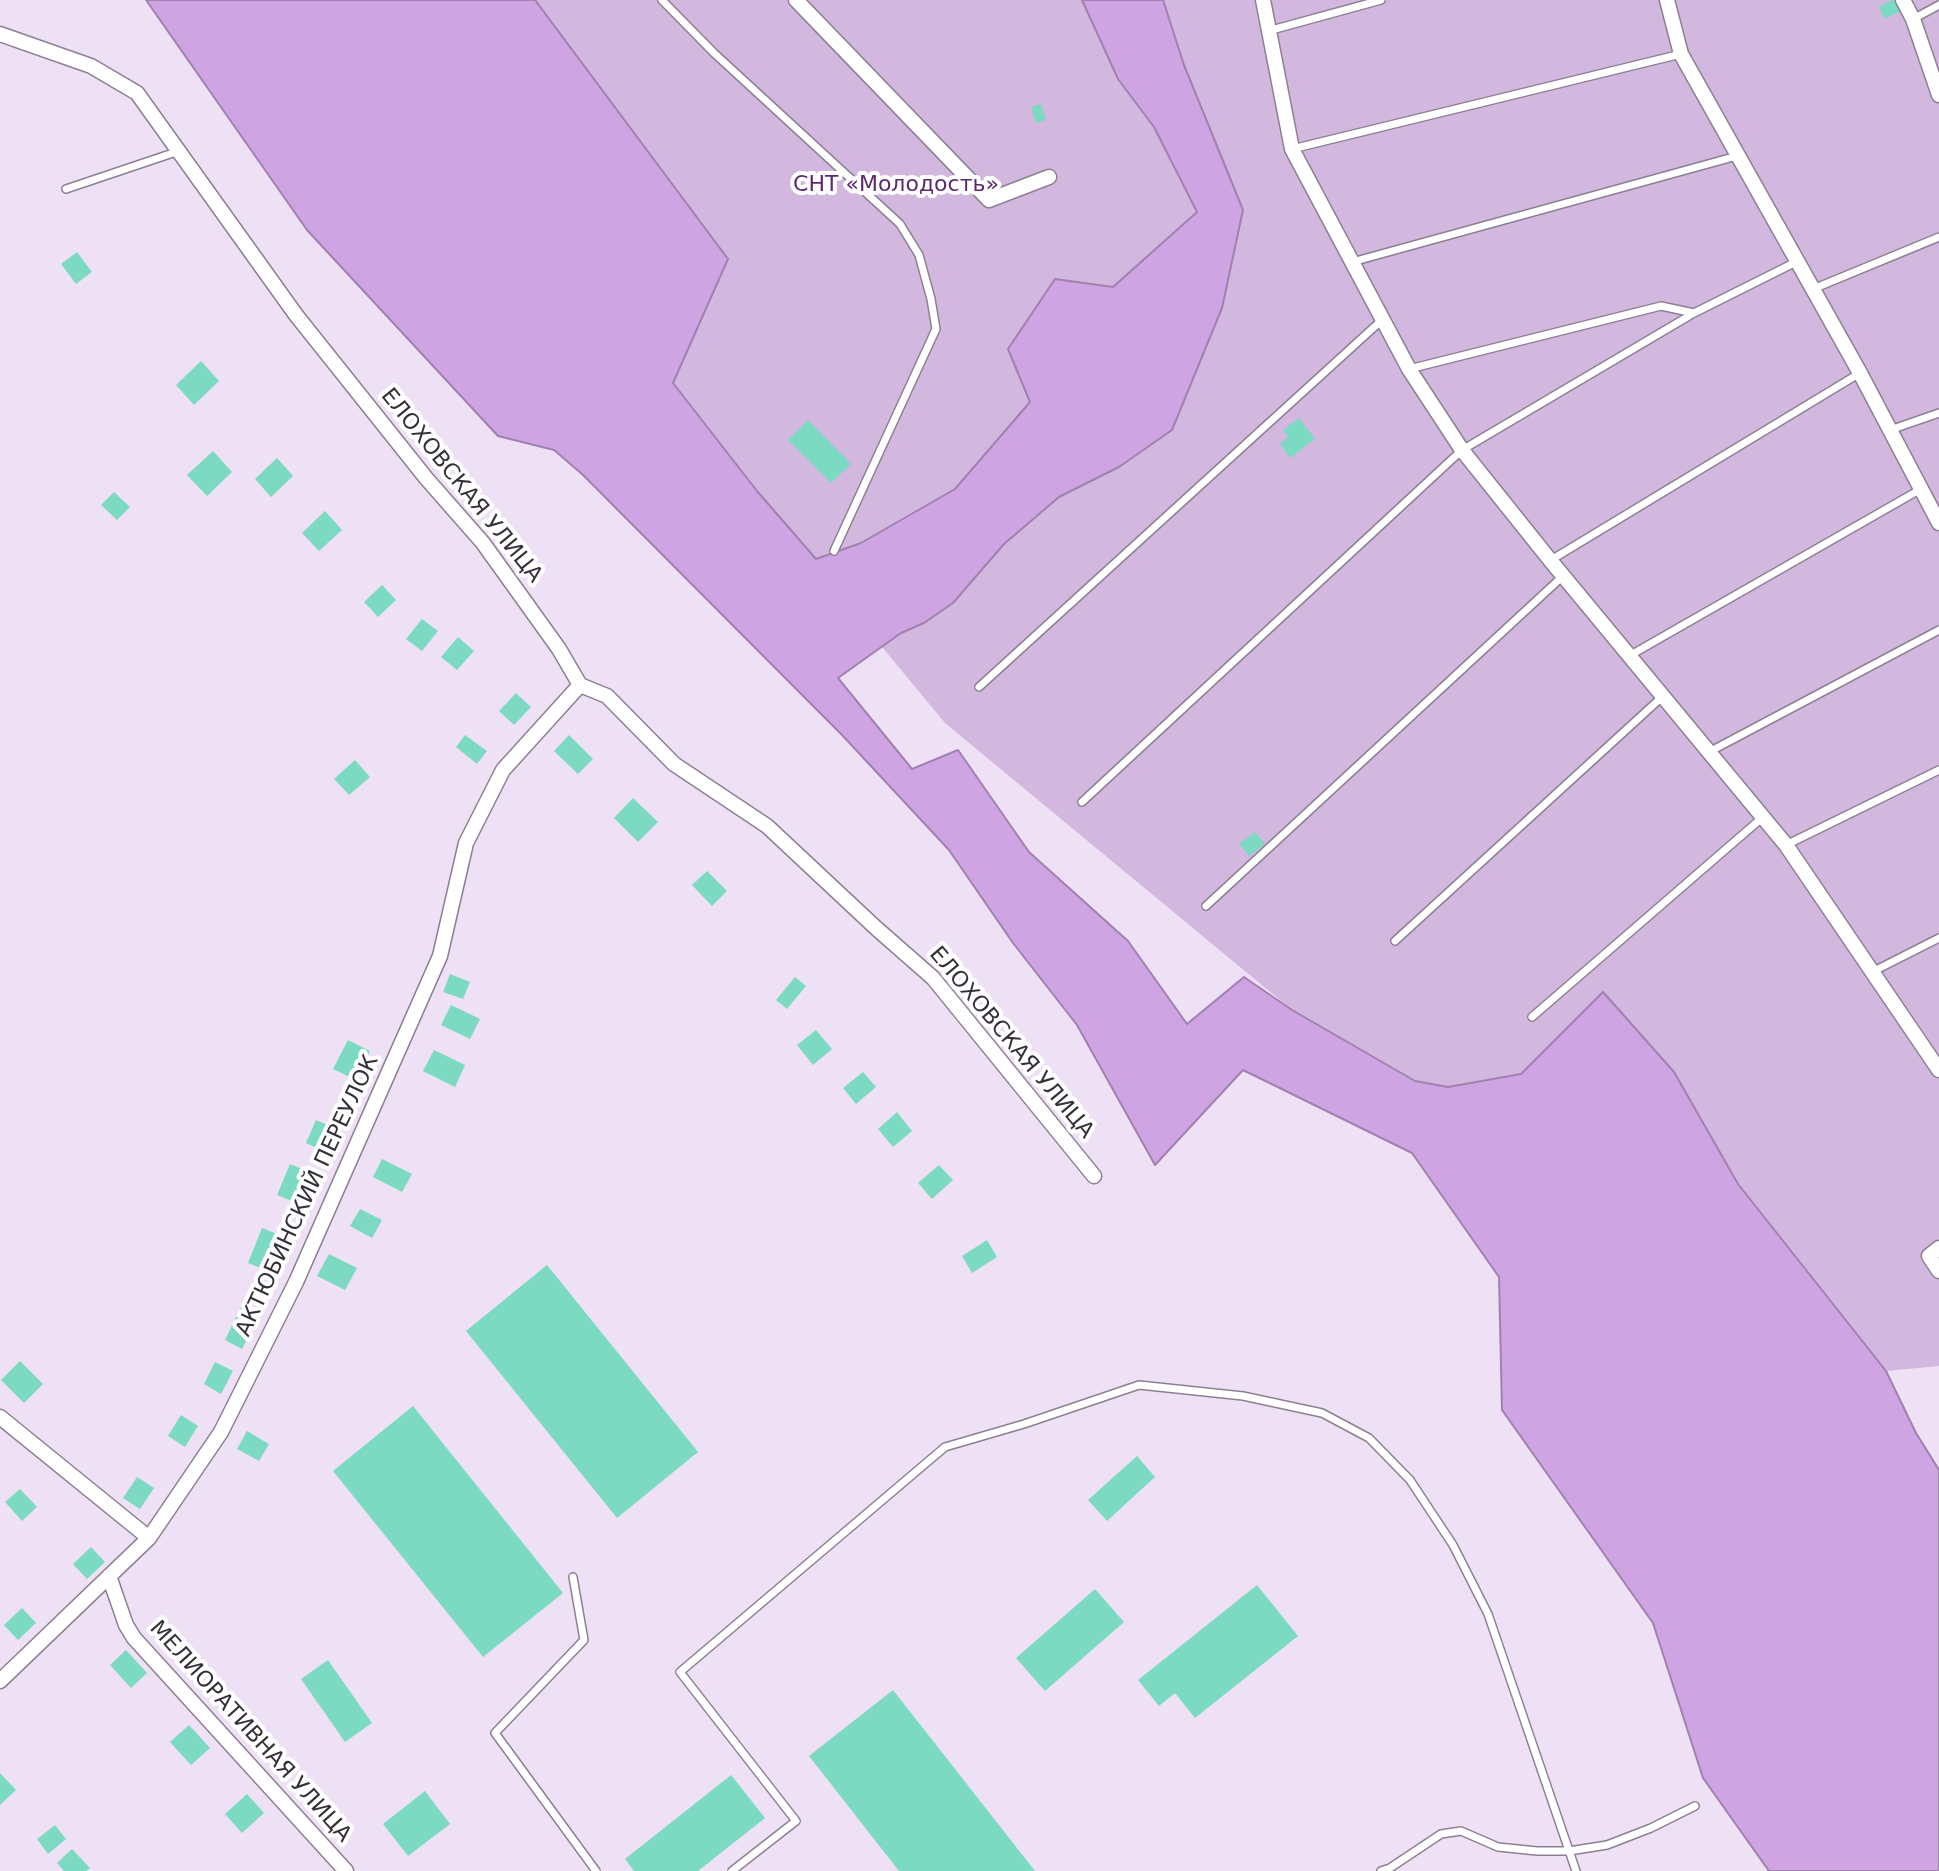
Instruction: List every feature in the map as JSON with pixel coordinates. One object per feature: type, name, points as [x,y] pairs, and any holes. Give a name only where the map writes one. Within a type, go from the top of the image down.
[{"type":"street","points":[[796,0],[989,200],[1049,177]]},
{"type":"street","points":[[1263,0],[1292,149],[1409,369],[1462,450],[1786,845],[1939,1070]]},
{"type":"street","points":[[1667,0],[1681,54],[1860,373],[1939,523]]},
{"type":"street","points":[[1903,0],[1913,19],[1939,95]]},
{"type":"street","name":"ЕЛОХОВСКАЯ УЛИЦА","points":[[0,34],[91,66],[137,93],[296,315],[426,478],[483,543],[559,649],[580,685],[607,696],[674,764],[767,826],[933,978],[1094,1176]]},
{"type":"street","name":"АКТЮБИНСКИЙ ПЕРЕУЛОК","points":[[0,1681],[149,1538],[221,1432],[296,1282],[440,956],[466,843],[503,770],[580,685]]},
{"type":"street","points":[[1939,1248],[1929,1256],[1939,1271]]},
{"type":"street","points":[[0,1417],[149,1538]]},
{"type":"street","name":"МЕЛИОРАТИВНАЯ УЛИЦА","points":[[109,1576],[126,1625],[134,1638],[346,1871]]},
{"type":"lane","points":[[662,0],[714,53],[900,224],[919,255],[936,329],[834,551]]},
{"type":"lane","points":[[1268,31],[1381,0]]},
{"type":"lane","points":[[1913,19],[1939,5]]},
{"type":"lane","points":[[1292,149],[1681,54]]},
{"type":"lane","points":[[66,189],[179,151]]},
{"type":"lane","points":[[1352,262],[1737,156]]},
{"type":"lane","points":[[1813,289],[1939,237]]},
{"type":"lane","points":[[1082,802],[1462,450],[1694,313],[1797,261]]},
{"type":"lane","points":[[1409,369],[1661,306],[1694,313]]},
{"type":"lane","points":[[979,687],[1383,319]]},
{"type":"lane","points":[[1550,560],[1860,373]]},
{"type":"lane","points":[[1890,430],[1939,413]]},
{"type":"lane","points":[[1629,656],[1921,489]]},
{"type":"lane","points":[[1206,906],[1563,576]]},
{"type":"lane","points":[[1709,752],[1939,630]]},
{"type":"lane","points":[[1395,941],[1663,696]]},
{"type":"lane","points":[[1786,845],[1939,770]]},
{"type":"lane","points":[[1532,1017],[1763,817]]},
{"type":"lane","points":[[1872,972],[1939,938]]},
{"type":"lane","points":[[732,1871],[796,1821],[680,1672],[945,1447],[1139,1385],[1243,1396],[1322,1413],[1369,1438],[1410,1480],[1453,1545],[1488,1614],[1576,1871]]},
{"type":"lane","points":[[573,1577],[584,1640],[495,1733],[596,1871]]},
{"type":"lane","points":[[1381,1871],[1441,1834],[1461,1831],[1498,1847],[1569,1851],[1607,1845],[1695,1806]]},
{"type":"green space","name":"СНТ «Молодость»","points":[[498,0],[1939,0],[1939,1366],[1886,1371],[1738,1183],[1674,1072],[1604,992],[1521,1074],[1448,1087],[1415,1081],[1292,1010],[945,723],[868,630],[832,552],[815,559],[672,383]]},
{"type":"shaded area","points":[[146,0],[535,0],[728,259],[673,383],[757,491],[816,559],[861,543],[955,489],[1030,402],[1008,349],[1055,279],[1113,287],[1197,212],[1154,127],[1118,79],[1082,0],[1163,0],[1184,65],[1243,210],[1222,308],[1172,430],[1119,467],[1059,497],[1004,544],[953,603],[924,623],[901,633],[838,678],[912,769],[958,750],[1029,852],[1128,941],[1187,1024],[1244,977],[1292,1010],[1415,1081],[1448,1087],[1521,1074],[1603,992],[1674,1072],[1738,1184],[1886,1371],[1916,1433],[1939,1470],[1939,1871],[1769,1871],[1703,1778],[1653,1623],[1502,1410],[1499,1277],[1412,1153],[1243,1070],[1155,1165],[1077,1025],[1013,943],[949,850],[843,736],[582,474],[554,450],[498,436],[307,230]]},
{"type":"building","points":[[1892,0],[1900,11],[1885,19],[1879,7]]},
{"type":"building","points":[[1041,104],[1046,120],[1036,123],[1031,107]]},
{"type":"building","points":[[77,252],[92,272],[76,284],[61,264]]},
{"type":"building","points":[[201,361],[219,381],[194,405],[176,385]]},
{"type":"building","points":[[1299,418],[1315,439],[1290,458],[1280,444],[1288,437],[1283,430]]},
{"type":"building","points":[[808,420],[851,464],[831,483],[788,440]]},
{"type":"building","points":[[213,451],[232,472],[207,496],[187,475]]},
{"type":"building","points":[[277,458],[293,476],[271,497],[255,479]]},
{"type":"building","points":[[114,492],[130,507],[117,520],[101,505]]},
{"type":"building","points":[[325,511],[342,530],[319,551],[302,533]]},
{"type":"building","points":[[382,585],[396,600],[378,617],[364,602]]},
{"type":"building","points":[[422,619],[438,631],[422,651],[406,639]]},
{"type":"building","points":[[458,637],[474,651],[457,670],[441,657]]},
{"type":"building","points":[[516,693],[531,707],[514,725],[499,711]]},
{"type":"building","points":[[465,735],[487,751],[477,764],[456,747]]},
{"type":"building","points":[[569,735],[593,759],[578,774],[554,751]]},
{"type":"building","points":[[355,760],[370,777],[349,795],[334,779]]},
{"type":"building","points":[[633,798],[658,822],[638,842],[614,818]]},
{"type":"building","points":[[1255,832],[1265,844],[1249,856],[1239,844]]},
{"type":"building","points":[[707,871],[727,891],[712,906],[692,885]]},
{"type":"building","points":[[450,974],[470,982],[463,999],[443,992]]},
{"type":"building","points":[[795,977],[806,986],[787,1009],[776,1000]]},
{"type":"building","points":[[451,1005],[480,1019],[470,1039],[441,1025]]},
{"type":"building","points":[[816,1030],[832,1049],[813,1065],[797,1045]]},
{"type":"building","points":[[348,1040],[370,1051],[356,1080],[333,1069]]},
{"type":"building","points":[[434,1050],[465,1065],[455,1087],[423,1071]]},
{"type":"building","points":[[863,1072],[876,1087],[856,1104],[843,1088]]},
{"type":"building","points":[[897,1112],[912,1131],[893,1147],[878,1129]]},
{"type":"building","points":[[316,1120],[334,1128],[324,1151],[306,1143]]},
{"type":"building","points":[[382,1159],[412,1174],[402,1192],[373,1177]]},
{"type":"building","points":[[290,1164],[315,1174],[302,1205],[277,1195]]},
{"type":"building","points":[[939,1165],[953,1180],[932,1199],[918,1183]]},
{"type":"building","points":[[360,1209],[382,1220],[372,1238],[350,1226]]},
{"type":"building","points":[[262,1228],[290,1239],[276,1274],[248,1263]]},
{"type":"building","points":[[987,1240],[997,1257],[972,1273],[962,1256]]},
{"type":"building","points":[[329,1254],[357,1268],[345,1290],[317,1276]]},
{"type":"building","points":[[547,1265],[698,1452],[617,1518],[466,1331]]},
{"type":"building","points":[[242,1305],[260,1313],[242,1349],[225,1340]]},
{"type":"building","points":[[20,1361],[43,1384],[24,1403],[1,1380]]},
{"type":"building","points":[[215,1362],[233,1371],[221,1394],[204,1384]]},
{"type":"building","points":[[413,1406],[563,1593],[483,1657],[333,1471]]},
{"type":"building","points":[[181,1415],[198,1426],[185,1447],[168,1436]]},
{"type":"building","points":[[247,1431],[269,1444],[259,1461],[237,1449]]},
{"type":"building","points":[[1137,1456],[1155,1477],[1107,1521],[1088,1500]]},
{"type":"building","points":[[137,1477],[154,1488],[140,1509],[123,1498]]},
{"type":"building","points":[[20,1489],[37,1507],[22,1521],[5,1502]]},
{"type":"building","points":[[91,1547],[105,1562],[87,1579],[73,1564]]},
{"type":"building","points":[[1257,1585],[1298,1636],[1195,1718],[1175,1693],[1159,1706],[1138,1680]]},
{"type":"building","points":[[1095,1589],[1124,1622],[1045,1691],[1016,1658]]},
{"type":"building","points":[[22,1608],[36,1623],[18,1640],[4,1625]]},
{"type":"building","points":[[126,1650],[147,1673],[131,1688],[110,1665]]},
{"type":"building","points":[[328,1660],[372,1723],[345,1742],[301,1679]]},
{"type":"building","points":[[893,1690],[1035,1871],[899,1871],[809,1756]]},
{"type":"building","points":[[189,1725],[210,1748],[191,1765],[170,1742]]},
{"type":"building","points":[[0,1773],[16,1790],[0,1805]]},
{"type":"building","points":[[731,1775],[765,1818],[698,1871],[634,1871],[625,1859]]},
{"type":"building","points":[[425,1791],[450,1824],[408,1856],[383,1824]]},
{"type":"building","points":[[247,1794],[264,1813],[242,1833],[225,1814]]},
{"type":"building","points":[[55,1825],[66,1839],[48,1854],[37,1839]]},
{"type":"building","points":[[72,1849],[90,1868],[86,1871],[64,1871],[57,1863]]}]
